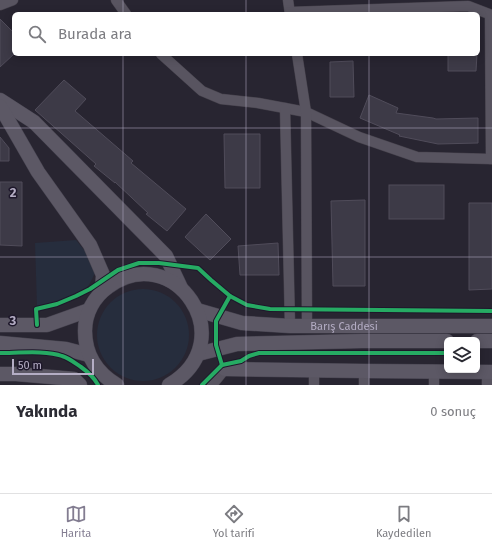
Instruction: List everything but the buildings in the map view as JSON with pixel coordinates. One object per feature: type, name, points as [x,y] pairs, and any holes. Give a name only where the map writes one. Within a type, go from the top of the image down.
[{"type":"main road","points":[[0,100],[34,122],[166,256],[181,288],[190,298],[197,310],[201,325],[201,339],[198,354],[190,368],[179,379],[169,385]]},
{"type":"main road","points":[[0,106],[38,172],[90,245],[102,275],[102,291]]},
{"type":"main road","points":[[117,385],[108,380],[97,369],[89,355],[85,340],[85,325],[89,310],[94,300],[102,291],[116,281],[132,275],[149,274],[166,279],[181,288]]},
{"type":"main road","points":[[0,325],[47,325],[89,310]]},
{"type":"main road","name":"Barış Caddesi","points":[[197,310],[242,323],[307,327],[492,326]]},
{"type":"main road","name":"Barış Caddesi","points":[[198,354],[237,344],[444,341]]},
{"type":"main road","points":[[480,341],[492,341]]},
{"type":"main road","points":[[0,343],[66,348],[89,355]]},
{"type":"main road","points":[[225,369],[314,370],[364,378],[489,376]]},
{"type":"main road","points":[[0,374],[16,374],[77,382]]},
{"type":"street","points":[[0,5],[12,0]]},
{"type":"street","points":[[116,0],[125,12]]},
{"type":"street","points":[[288,0],[290,12]]},
{"type":"street","points":[[163,56],[202,91],[214,97],[306,112],[359,137],[417,157],[492,159],[491,15],[478,4],[468,6],[315,12]]},
{"type":"street","points":[[297,56],[306,112],[307,327]]},
{"type":"street","points":[[285,108],[290,326]]},
{"type":"street","points":[[212,385],[225,369]]},
{"type":"street","points":[[314,370],[314,385]]},
{"type":"shaded area","points":[[76,240],[88,255],[95,273],[90,283],[78,294],[37,306],[35,243]]},
{"type":"shaded area","points":[[143,289],[161,292],[176,302],[186,317],[189,335],[186,353],[176,368],[161,378],[143,381],[125,378],[110,368],[100,353],[97,335],[100,317],[110,302],[125,292]]},
{"type":"cycle path","points":[[37,325],[36,309],[57,304],[76,296],[90,289],[118,270],[139,263],[159,263],[198,268],[230,296],[247,305],[270,309],[492,311]]},
{"type":"cycle path","points":[[222,365],[216,345],[216,321],[230,296]]},
{"type":"cycle path","points":[[0,353],[40,352],[56,354],[67,358],[86,371],[93,377],[98,385]]},
{"type":"cycle path","points":[[202,385],[222,365],[241,361],[249,356],[259,353],[444,353]]}]
